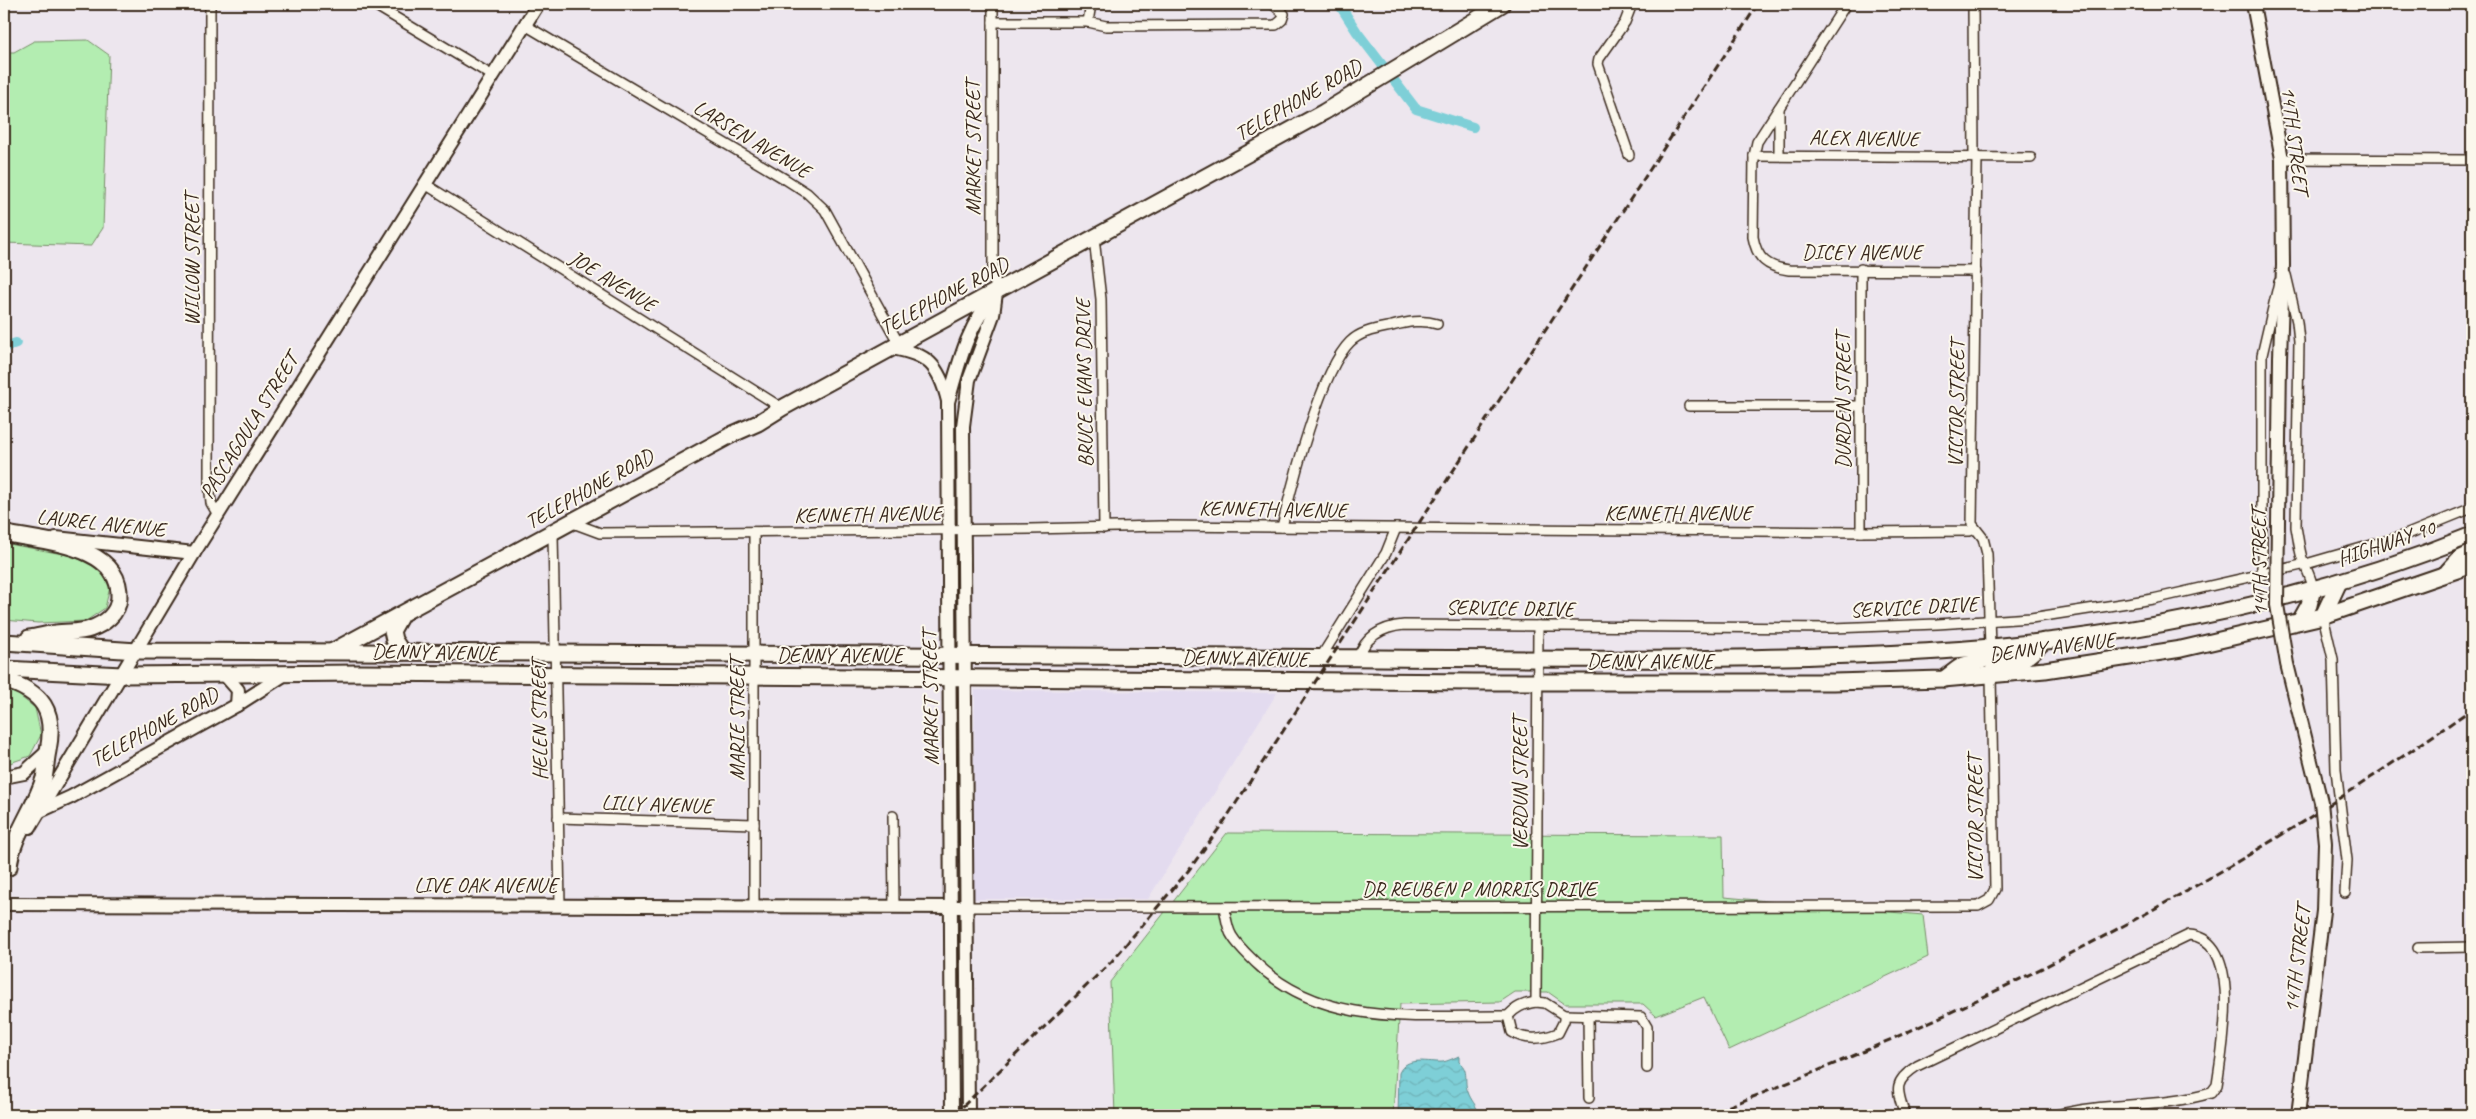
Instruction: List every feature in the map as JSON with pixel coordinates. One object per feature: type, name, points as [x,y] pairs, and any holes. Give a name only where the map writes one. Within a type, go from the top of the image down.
[{"type":"main road","name":"TELEPHONE ROAD","points":[[332,652],[553,534],[733,434],[758,423],[782,408],[996,293],[1324,112],[1502,4]]},
{"type":"main road","points":[[6,533],[89,552],[106,562],[116,574],[119,588],[118,602],[113,614],[103,624],[87,630],[56,633],[7,642]]},
{"type":"main road","name":"HIGHWAY 90","points":[[2313,588],[2339,582],[2472,535]]},
{"type":"main road","points":[[2443,576],[2459,559],[2472,553]]},
{"type":"main road","name":"DENNY AVENUE","points":[[4,669],[122,675],[287,673],[555,674],[1538,682],[1842,682],[1943,679],[1991,676],[2100,664],[2172,651],[2323,616],[2472,565]]},
{"type":"main road","points":[[2323,616],[2339,582]]},
{"type":"main road","name":"DENNY AVENUE","points":[[7,642],[136,651],[1538,660],[1833,656],[1990,647],[2107,633],[2171,621],[2313,588]]},
{"type":"main road","points":[[2300,621],[2309,605],[2313,588]]},
{"type":"main road","points":[[402,614],[392,631],[394,640],[402,652]]},
{"type":"main road","points":[[1991,676],[1992,670],[1998,664],[2025,658],[2044,641]]},
{"type":"main road","points":[[1943,679],[1964,665],[1978,663],[1985,659],[1989,655],[1990,647]]},
{"type":"main road","points":[[4,680],[32,692],[40,699],[51,721],[52,735],[44,778],[10,852],[6,871]]},
{"type":"street","name":"WILLOW STREET","points":[[210,4],[209,483],[211,504],[218,514]]},
{"type":"street","points":[[373,4],[493,76]]},
{"type":"street","name":"PASCAGOULA STREET","points":[[6,871],[38,812],[194,553],[538,4]]},
{"type":"street","name":"MARKET STREET","points":[[952,1115],[952,907],[965,395],[993,315],[996,293],[993,267],[993,4]]},
{"type":"street","points":[[1088,22],[1091,4]]},
{"type":"street","points":[[993,22],[1088,22],[1106,26],[1276,25],[1282,20],[1284,14],[1273,4]]},
{"type":"street","points":[[1629,155],[1598,64],[1599,59],[1624,22],[1632,4]]},
{"type":"street","points":[[1754,156],[1757,142],[1846,4]]},
{"type":"street","name":"VICTOR STREET","points":[[1973,4],[1976,270],[1972,496],[1974,529],[1983,538],[1987,554],[1990,647]]},
{"type":"street","name":"14TH STREET","points":[[2253,4],[2282,159],[2283,265],[2277,605],[2288,664],[2321,802],[2325,843],[2323,911],[2298,1115]]},
{"type":"street","name":"LARSEN AVENUE","points":[[525,25],[785,179],[816,200],[837,229],[895,346]]},
{"type":"street","points":[[1779,108],[1779,155]]},
{"type":"street","name":"ALEX AVENUE","points":[[1754,156],[2031,158]]},
{"type":"street","name":"DICEY AVENUE","points":[[1754,156],[1753,238],[1755,250],[1760,260],[1777,269],[1976,270]]},
{"type":"street","points":[[2282,159],[2472,160]]},
{"type":"street","name":"JOE AVENUE","points":[[425,184],[782,408]]},
{"type":"street","name":"BRUCE EVANS DRIVE","points":[[1094,238],[1100,299],[1104,528]]},
{"type":"street","points":[[2283,265],[2297,322],[2299,341],[2296,526],[2299,545],[2313,588]]},
{"type":"street","points":[[2262,575],[2262,354],[2283,265]]},
{"type":"street","name":"DURDEN STREET","points":[[1861,269],[1861,532]]},
{"type":"street","name":"MARKET STREET","points":[[958,655],[948,530],[948,402],[970,333],[979,312],[996,293]]},
{"type":"street","points":[[1282,527],[1307,439],[1322,396],[1344,349],[1358,336],[1368,332],[1410,322],[1437,324]]},
{"type":"street","points":[[895,346],[925,357],[943,382],[948,402]]},
{"type":"street","points":[[1689,406],[1860,406]]},
{"type":"street","name":"SERVICE DRIVE","points":[[1358,658],[1366,642],[1374,634],[1394,626],[1833,628],[1989,621],[2059,614],[2152,599],[2306,564],[2403,536],[2472,508]]},
{"type":"street","name":"KENNETH AVENUE","points":[[573,523],[600,533],[963,530],[1161,526],[1861,532],[1970,531],[1974,529]]},
{"type":"street","points":[[1321,658],[1386,553],[1396,528]]},
{"type":"street","name":"MARIE STREET","points":[[754,532],[754,906]]},
{"type":"street","name":"LAUREL AVENUE","points":[[6,533],[194,553]]},
{"type":"street","name":"HELEN STREET","points":[[553,534],[560,905]]},
{"type":"street","points":[[2323,616],[2333,659],[2336,770],[2347,860],[2345,893]]},
{"type":"street","name":"VERDUN STREET","points":[[1536,1002],[1538,626]]},
{"type":"street","name":"TELEPHONE ROAD","points":[[38,812],[71,797],[237,705],[287,673]]},
{"type":"street","points":[[224,674],[238,690],[237,705]]},
{"type":"street","name":"VICTOR STREET","points":[[1989,900],[1994,888],[1995,878],[1991,676]]},
{"type":"street","name":"MARKET STREET","points":[[958,677],[968,907],[968,1115]]},
{"type":"street","points":[[4,777],[24,773],[48,750]]},
{"type":"street","points":[[893,816],[894,908]]},
{"type":"street","name":"LILLY AVENUE","points":[[558,818],[754,824]]},
{"type":"street","name":"DR REUBEN P MORRIS DRIVE","points":[[968,907],[1971,907],[1989,900]]},
{"type":"street","name":"LIVE OAK AVENUE","points":[[4,904],[968,907]]},
{"type":"street","points":[[1224,907],[1231,935],[1247,954],[1268,975],[1294,993],[1318,1003],[1347,1011],[1380,1014],[1508,1016],[1515,1008],[1536,1002],[1556,1008],[1564,1016],[1641,1017],[1647,1027],[1647,1068]]},
{"type":"street","points":[[1905,1115],[1898,1091],[1899,1080],[1904,1074],[1917,1066],[2189,935],[2198,936],[2207,942],[2219,960],[2225,981],[2227,1010],[2217,1085],[2211,1093],[2118,1111],[2078,1110],[2056,1115]]},
{"type":"street","points":[[2418,948],[2472,947]]},
{"type":"street","points":[[1508,1016],[1512,1032],[1520,1037],[1533,1038],[1549,1037],[1558,1033],[1564,1021],[1564,1016]]},
{"type":"street","points":[[1588,1016],[1589,1098]]},
{"type":"shaded area","points":[[975,690],[1277,693],[1148,899],[973,899]]},
{"type":"green space","points":[[88,40],[109,55],[103,228],[91,246],[4,243],[4,52],[14,52],[34,41]]},
{"type":"green space","points":[[4,543],[73,556],[99,569],[110,587],[105,608],[86,621],[38,623],[4,620]]},
{"type":"green space","points":[[4,688],[12,690],[35,708],[41,735],[30,756],[4,765]]},
{"type":"green space","points":[[1227,833],[1723,835],[1724,897],[1923,915],[1928,957],[1729,1050],[1704,997],[1656,1016],[1643,1004],[1565,1004],[1548,992],[1515,992],[1500,1002],[1400,1004],[1393,1115],[1115,1115],[1110,982]]},
{"type":"water","points":[[1459,1056],[1459,1062],[1465,1073],[1468,1092],[1479,1114],[1398,1115],[1399,1073],[1403,1067],[1412,1062],[1443,1062]]},
{"type":"waterway","points":[[1339,4],[1357,32],[1416,109],[1473,127]]},
{"type":"waterway","points":[[4,347],[16,343]]},
{"type":"railway","points":[[954,1115],[1112,961],[1188,871],[1223,823],[1758,4]]},
{"type":"railway","points":[[1706,1115],[1888,1041],[1948,1014],[2124,926],[2219,873],[2293,828],[2472,709]]}]
